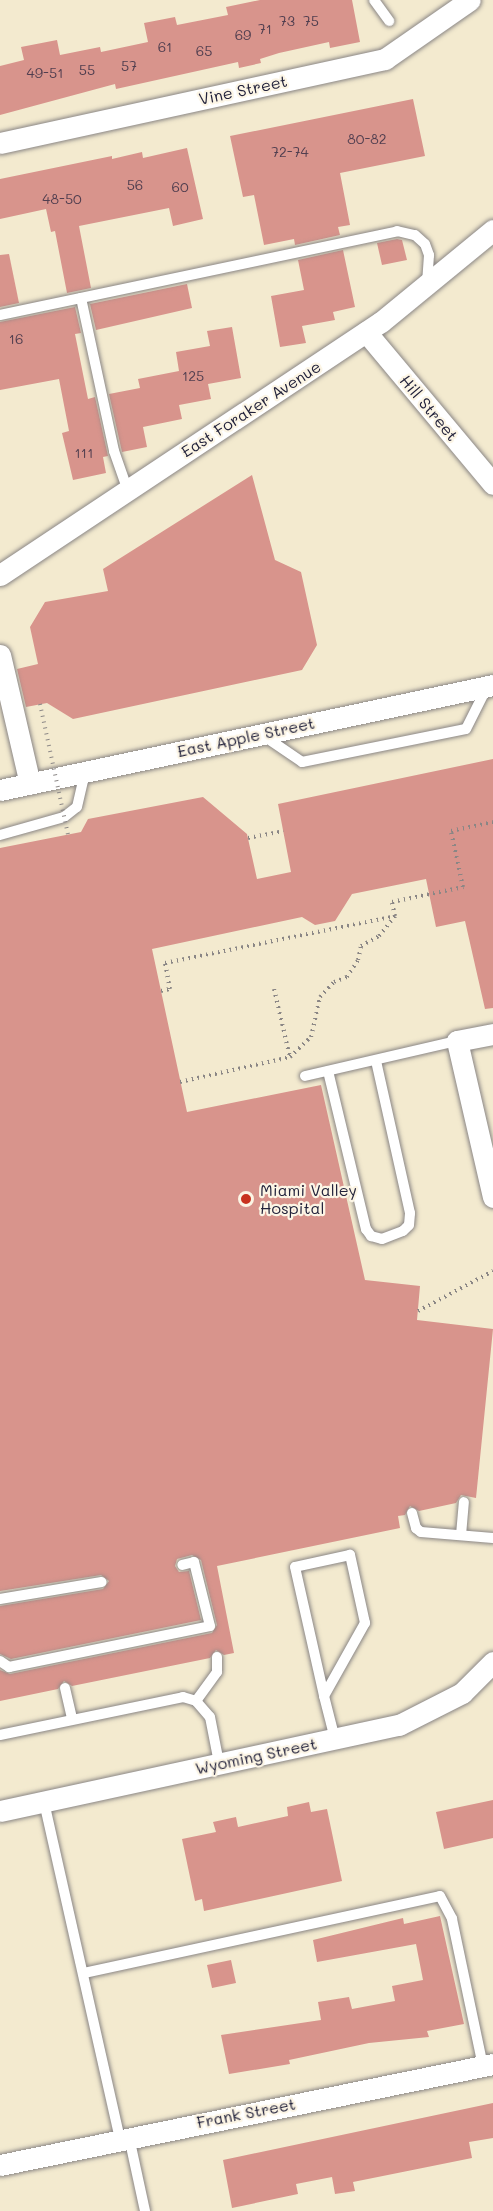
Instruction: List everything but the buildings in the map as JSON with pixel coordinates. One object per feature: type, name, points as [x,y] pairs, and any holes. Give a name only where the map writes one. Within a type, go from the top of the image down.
[{"type":"street","name":"Vine Street","points":[[0,143],[377,61],[394,55],[470,0]]},
{"type":"street","name":"East Foraker Avenue","points":[[0,575],[366,332],[491,235]]},
{"type":"street","name":"Hill Street","points":[[366,332],[493,484]]},
{"type":"street","points":[[0,655],[30,784]]},
{"type":"street","name":"East Apple Street","points":[[0,790],[490,686]]},
{"type":"street","points":[[493,1034],[457,1041],[488,1153],[493,1197]]},
{"type":"street","name":"Wyoming Street","points":[[0,1811],[399,1725],[430,1712],[462,1693],[493,1662]]},
{"type":"street","name":"Frank Street","points":[[0,2165],[488,2065]]},
{"type":"lane","points":[[374,0],[389,21]]},
{"type":"lane","points":[[0,315],[397,231],[415,235],[425,244],[429,255],[427,285]]},
{"type":"lane","points":[[81,298],[114,451],[128,491]]},
{"type":"lane","points":[[261,734],[302,762],[466,729],[490,686]]},
{"type":"lane","points":[[0,835],[64,817],[77,807],[85,772]]},
{"type":"lane","points":[[305,1076],[457,1041]]},
{"type":"lane","points":[[328,1071],[366,1229],[371,1236],[382,1239],[403,1231],[409,1225],[410,1213],[376,1061]]},
{"type":"lane","points":[[461,1534],[464,1502]]},
{"type":"lane","points":[[412,1513],[416,1528],[421,1532],[493,1538]]},
{"type":"lane","points":[[324,1696],[365,1623],[350,1555],[295,1567],[324,1696],[334,1739]]},
{"type":"lane","points":[[0,1661],[9,1667],[210,1626],[194,1562],[182,1565]]},
{"type":"lane","points":[[0,1599],[102,1582]]},
{"type":"lane","points":[[196,1701],[217,1672],[217,1657]]},
{"type":"lane","points":[[65,1688],[72,1719]]},
{"type":"lane","points":[[0,1735],[170,1697],[196,1701],[210,1717],[219,1763]]},
{"type":"lane","points":[[44,1802],[84,1973],[145,2211]]},
{"type":"lane","points":[[84,1973],[440,1896],[452,1919],[488,2065]]},
{"type":"path","points":[[40,704],[68,835]]},
{"type":"path","points":[[395,916],[392,902],[463,887],[451,831],[493,822]]},
{"type":"path","points":[[248,838],[283,831]]},
{"type":"path","points":[[161,991],[170,989],[165,963],[395,916]]},
{"type":"path","points":[[180,1082],[290,1058],[311,1037],[320,997],[334,982],[347,976],[358,960],[362,946],[379,936],[395,916]]},
{"type":"path","points":[[274,989],[290,1058]]},
{"type":"path","points":[[418,1311],[493,1271]]},
{"type":"place","name":"Miami Valley Hospital","points":[[246,1199]]}]
